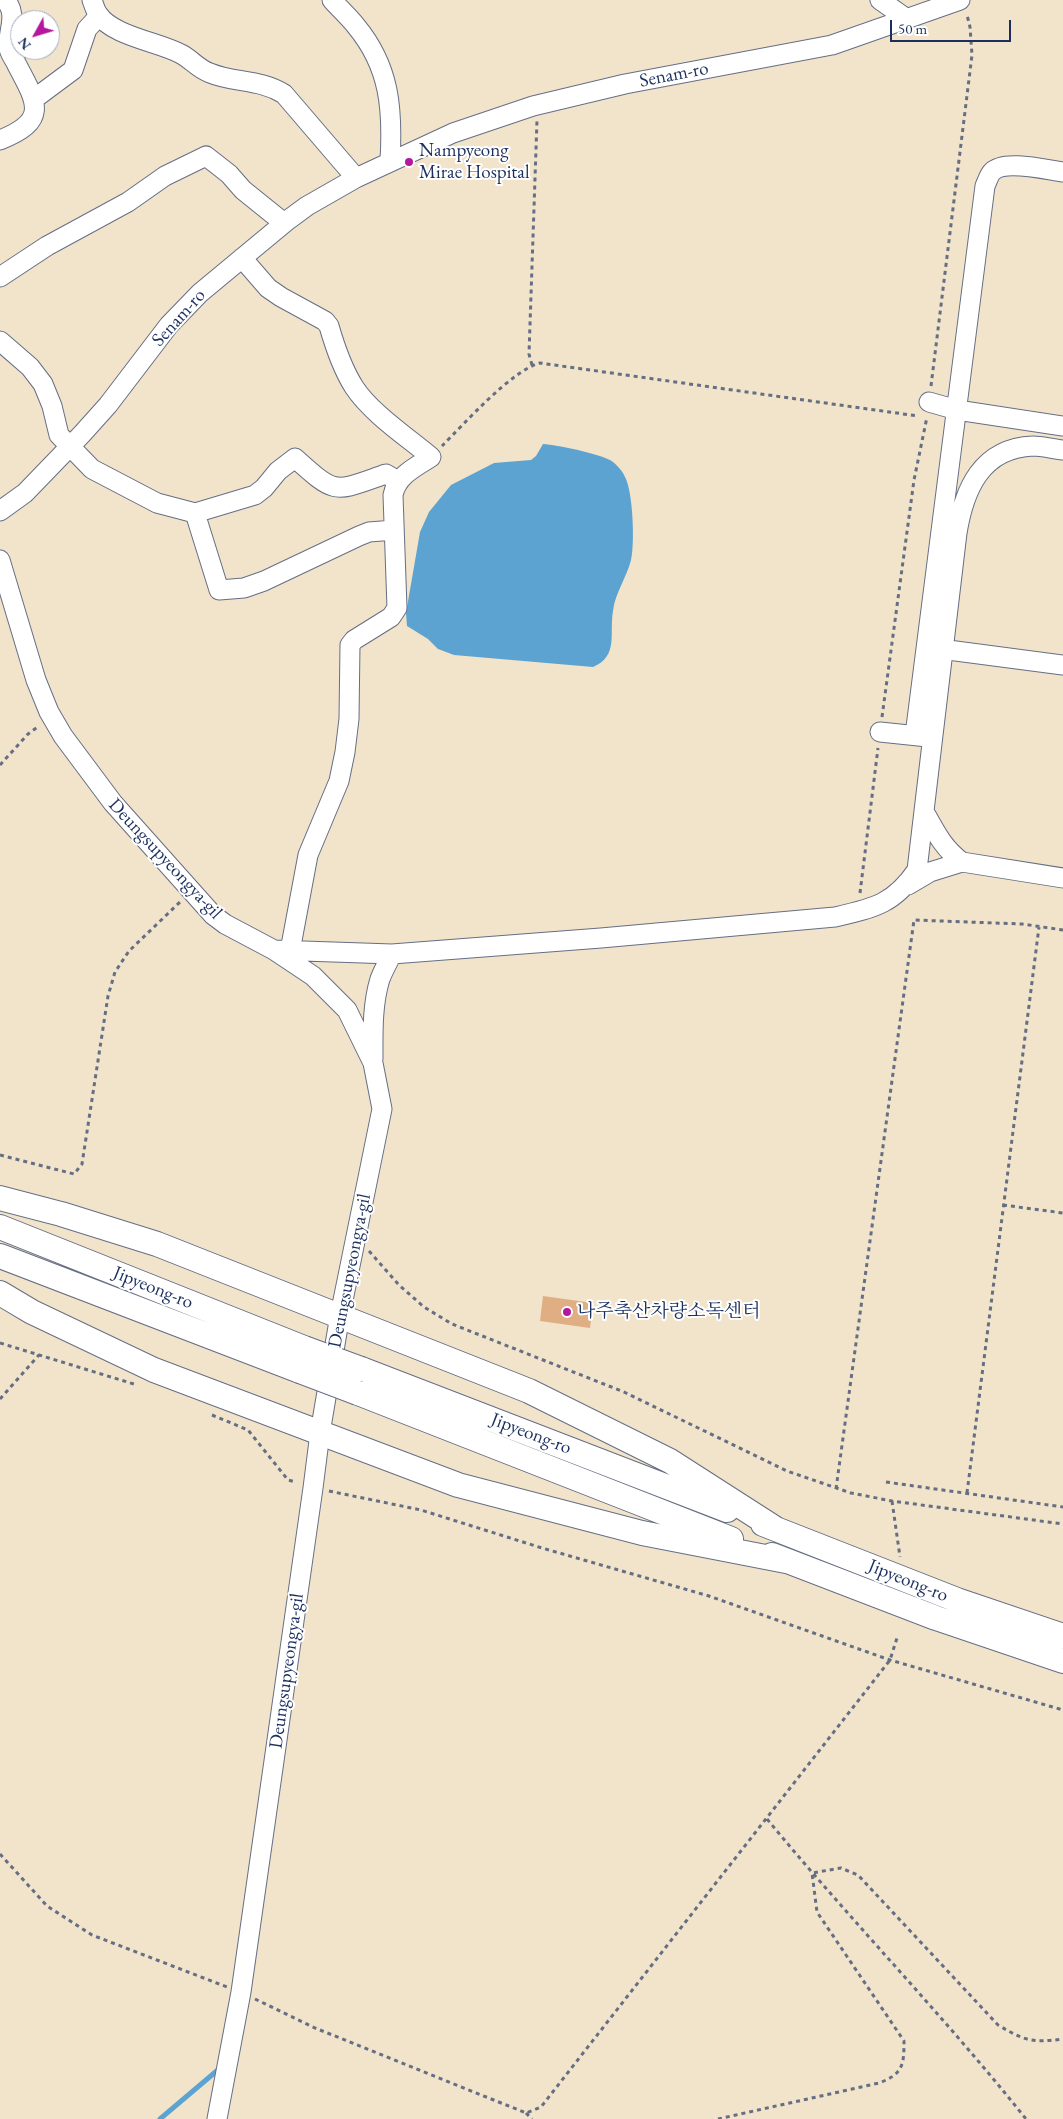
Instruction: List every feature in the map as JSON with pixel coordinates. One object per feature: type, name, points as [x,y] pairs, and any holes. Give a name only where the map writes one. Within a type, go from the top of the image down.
[{"type":"main road","points":[[0,1198],[62,1214],[157,1244],[529,1391],[670,1461],[776,1529]]},
{"type":"main road","name":"Jipyeong-ro","points":[[0,1227],[304,1348],[957,1600],[1063,1636]]},
{"type":"main road","name":"Jipyeong-ro","points":[[0,1256],[300,1370],[786,1561],[936,1618],[1063,1661]]},
{"type":"main road","points":[[0,1294],[32,1312],[154,1370],[458,1485],[642,1533],[786,1561]]},
{"type":"street","points":[[0,140],[14,135],[29,122],[36,111],[34,99],[8,49],[12,10],[4,0]]},
{"type":"street","points":[[332,0],[356,26],[382,70],[390,99],[392,124],[390,161]]},
{"type":"street","points":[[880,0],[907,19]]},
{"type":"street","name":"Senam-ro","points":[[0,511],[25,493],[70,447],[108,405],[169,325],[200,293],[307,206],[356,178],[468,127],[536,105],[624,84],[832,45],[907,19],[963,4]]},
{"type":"street","points":[[34,99],[72,70],[96,8]]},
{"type":"street","points":[[96,8],[105,22],[121,31],[182,54],[196,66],[210,74],[271,86],[284,94],[356,178]]},
{"type":"street","points":[[0,277],[47,246],[128,202],[165,176],[206,156],[229,174],[243,190],[284,223]]},
{"type":"street","points":[[905,887],[918,870],[934,738],[935,648],[957,410],[985,186],[992,171],[1001,166],[1011,165],[1063,172]]},
{"type":"street","points":[[242,258],[268,288],[325,321],[329,326],[334,345],[346,373],[355,389],[376,411],[431,457],[404,475],[398,481],[393,495],[397,608],[390,617],[354,640],[350,645],[349,719],[345,752],[337,788],[308,854],[282,950],[392,954],[835,917],[888,901],[905,887],[930,872],[962,862]]},
{"type":"street","points":[[0,342],[30,367],[43,384],[52,406],[59,435],[70,447],[92,469],[157,504],[195,513],[255,495],[264,488],[278,471],[295,458],[320,481],[337,488],[355,485],[386,474],[398,481]]},
{"type":"street","points":[[928,410],[957,410],[1063,426]]},
{"type":"street","points":[[915,735],[935,648],[960,514],[964,498],[972,482],[992,460],[1016,448],[1034,446],[1063,450]]},
{"type":"street","points":[[195,513],[219,590],[244,588],[264,581],[369,532],[394,530]]},
{"type":"street","name":"Deungsupyeongya-gil","points":[[0,560],[36,680],[51,716],[82,763],[113,803],[213,915],[225,924],[282,950],[313,976],[347,1010],[372,1063],[382,1110],[340,1315],[320,1433],[314,1488],[241,1992],[218,2119]]},
{"type":"street","points":[[935,648],[1063,665]]},
{"type":"street","points":[[880,732],[934,738]]},
{"type":"street","points":[[925,813],[940,842],[949,853],[962,862],[1063,878]]},
{"type":"street","points":[[372,1063],[376,996],[380,979],[392,954]]},
{"type":"path","points":[[860,911],[864,851],[914,480],[928,410],[972,55],[970,26],[963,4]]},
{"type":"path","points":[[532,365],[529,354],[538,126],[536,105]]},
{"type":"path","points":[[431,457],[503,388],[532,365],[553,364],[928,410]]},
{"type":"path","points":[[0,765],[28,734],[51,716]]},
{"type":"path","points":[[0,1155],[74,1174],[82,1164],[108,996],[115,972],[129,951],[191,891]]},
{"type":"path","points":[[836,1489],[914,920],[1022,924],[1063,930]]},
{"type":"path","points":[[966,1494],[1039,927]]},
{"type":"path","points":[[1003,1205],[1063,1213]]},
{"type":"path","points":[[356,1237],[399,1285],[424,1307],[452,1324],[624,1392],[787,1471],[836,1489],[892,1501],[1063,1524]]},
{"type":"path","points":[[0,1343],[143,1387]]},
{"type":"path","points":[[0,1399],[39,1354]]},
{"type":"path","points":[[205,1412],[248,1430],[288,1480],[314,1488],[421,1510],[542,1548],[709,1596],[890,1660],[1063,1710]]},
{"type":"path","points":[[886,1482],[1063,1507]]},
{"type":"path","points":[[892,1501],[900,1557]]},
{"type":"path","points":[[526,2113],[541,2106],[767,1819],[890,1660],[897,1638]]},
{"type":"path","points":[[767,1819],[812,1874],[981,2062],[1026,2119]]},
{"type":"path","points":[[0,1854],[47,1906],[92,1935],[241,1992],[315,2028],[526,2113],[532,2119]]},
{"type":"path","points":[[812,1874],[841,1868],[858,1875],[998,2025],[1016,2036],[1038,2042],[1063,2039]]},
{"type":"path","points":[[718,2119],[879,2083],[894,2077],[904,2062],[904,2041],[817,1912],[812,1874]]},
{"type":"water","points":[[543,444],[577,450],[610,460],[623,472],[628,484],[632,518],[632,552],[629,566],[614,604],[611,644],[607,657],[593,667],[454,655],[438,649],[428,639],[407,626],[406,613],[420,532],[429,512],[451,485],[494,463],[531,460],[536,456]]},
{"type":"building","name":"나주축산차량소독센터","points":[[543,1296],[593,1303],[590,1328],[540,1321]]},
{"type":"waterway","points":[[160,2119],[219,2069]]},
{"type":"place","name":"Nampyeong Mirae Hospital","points":[[409,162]]},
{"type":"place","name":"나주축산차량소독센터","points":[[567,1312]]}]
